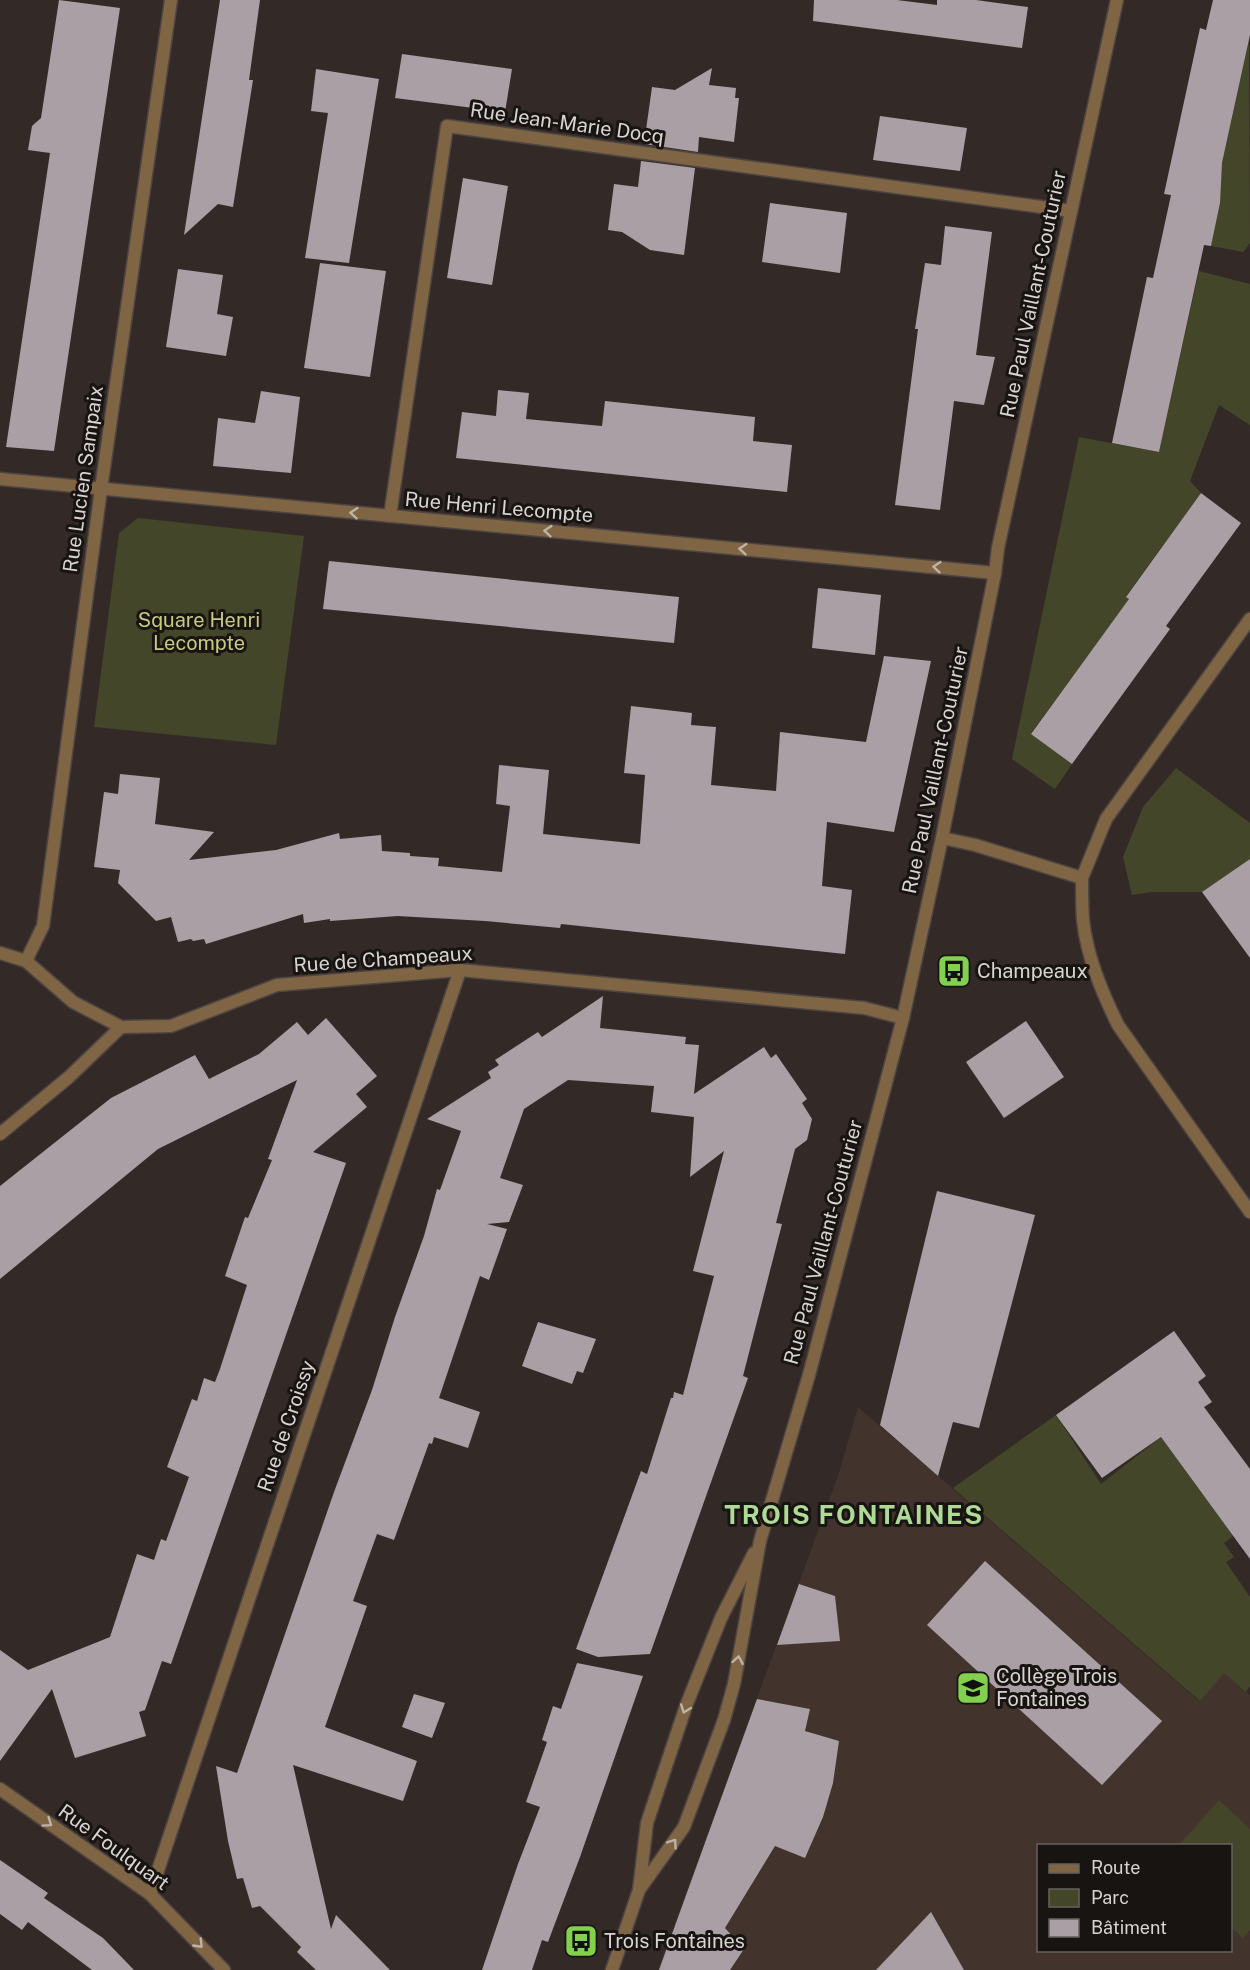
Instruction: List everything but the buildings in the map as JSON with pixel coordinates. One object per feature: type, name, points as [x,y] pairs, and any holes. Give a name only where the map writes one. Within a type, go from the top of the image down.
[{"type":"street","name":"Rue Lucien Sampaix","points":[[26,961],[43,926],[101,489],[171,0]]},
{"type":"street","name":"Rue Paul Vaillant-Couturier","points":[[639,1890],[684,1827],[724,1720],[734,1684],[760,1541],[809,1375],[903,1018],[942,838],[998,548],[1117,0]]},
{"type":"street","name":"Rue Jean-Marie Docq","points":[[390,516],[447,126],[1071,212]]},
{"type":"street","name":"Rue Henri Lecompte","points":[[0,479],[995,573]]},
{"type":"street","points":[[1250,620],[1106,819],[1082,878],[1083,920],[1088,943],[1103,994],[1118,1025],[1250,1212]]},
{"type":"street","points":[[942,838],[975,845],[1082,878]]},
{"type":"street","name":"Rue de Champeaux","points":[[0,953],[26,961],[73,1002],[121,1027],[171,1026],[277,985],[460,970],[864,1008],[903,1018]]},
{"type":"street","name":"Rue de Croissy","points":[[150,1894],[460,970]]},
{"type":"street","points":[[0,1134],[69,1077],[121,1027]]},
{"type":"street","name":"Rue Paul Vaillant-Couturier","points":[[612,1970],[639,1890],[647,1823],[686,1706],[721,1618],[760,1541]]},
{"type":"street","name":"Rue Foulquart","points":[[0,1789],[150,1894],[224,1970]]},
{"type":"shaded area","name":"Collège Trois Fontaines","points":[[858,1407],[1199,1701],[1224,1672],[1250,1695],[1250,1970],[658,1970],[838,1476]]},
{"type":"green space","points":[[1249,41],[1250,243],[1243,252],[1211,246],[1219,207],[1213,205]]},
{"type":"green space","points":[[1199,271],[1250,284],[1250,425],[1219,405],[1190,481],[1201,493],[1126,596],[1130,599],[1031,733],[1072,764],[1055,789],[1012,759],[1079,437],[1159,452]]},
{"type":"green space","name":"Square Henri Lecompte","points":[[138,518],[304,536],[276,745],[94,727],[119,533]]},
{"type":"green space","points":[[1176,768],[1250,823],[1250,859],[1202,892],[1152,892],[1132,895],[1123,857],[1143,807]]},
{"type":"green space","points":[[1056,1415],[1101,1484],[1161,1437],[1233,1536],[1224,1543],[1234,1557],[1226,1562],[1250,1597],[1250,1686],[1246,1692],[1224,1673],[1200,1701],[953,1488]]},
{"type":"green space","points":[[1219,1800],[1250,1829],[1250,1930],[1243,1938],[1232,1928],[1232,1844],[1180,1844]]},
{"type":"place","name":"Champeaux","points":[[954,971]]},
{"type":"place","name":"Collège Trois Fontaines","points":[[973,1688]]},
{"type":"place","name":"Trois Fontaines","points":[[581,1941]]},
{"type":"district","name":"TROIS FONTAINES","points":[[854,1515]]}]
